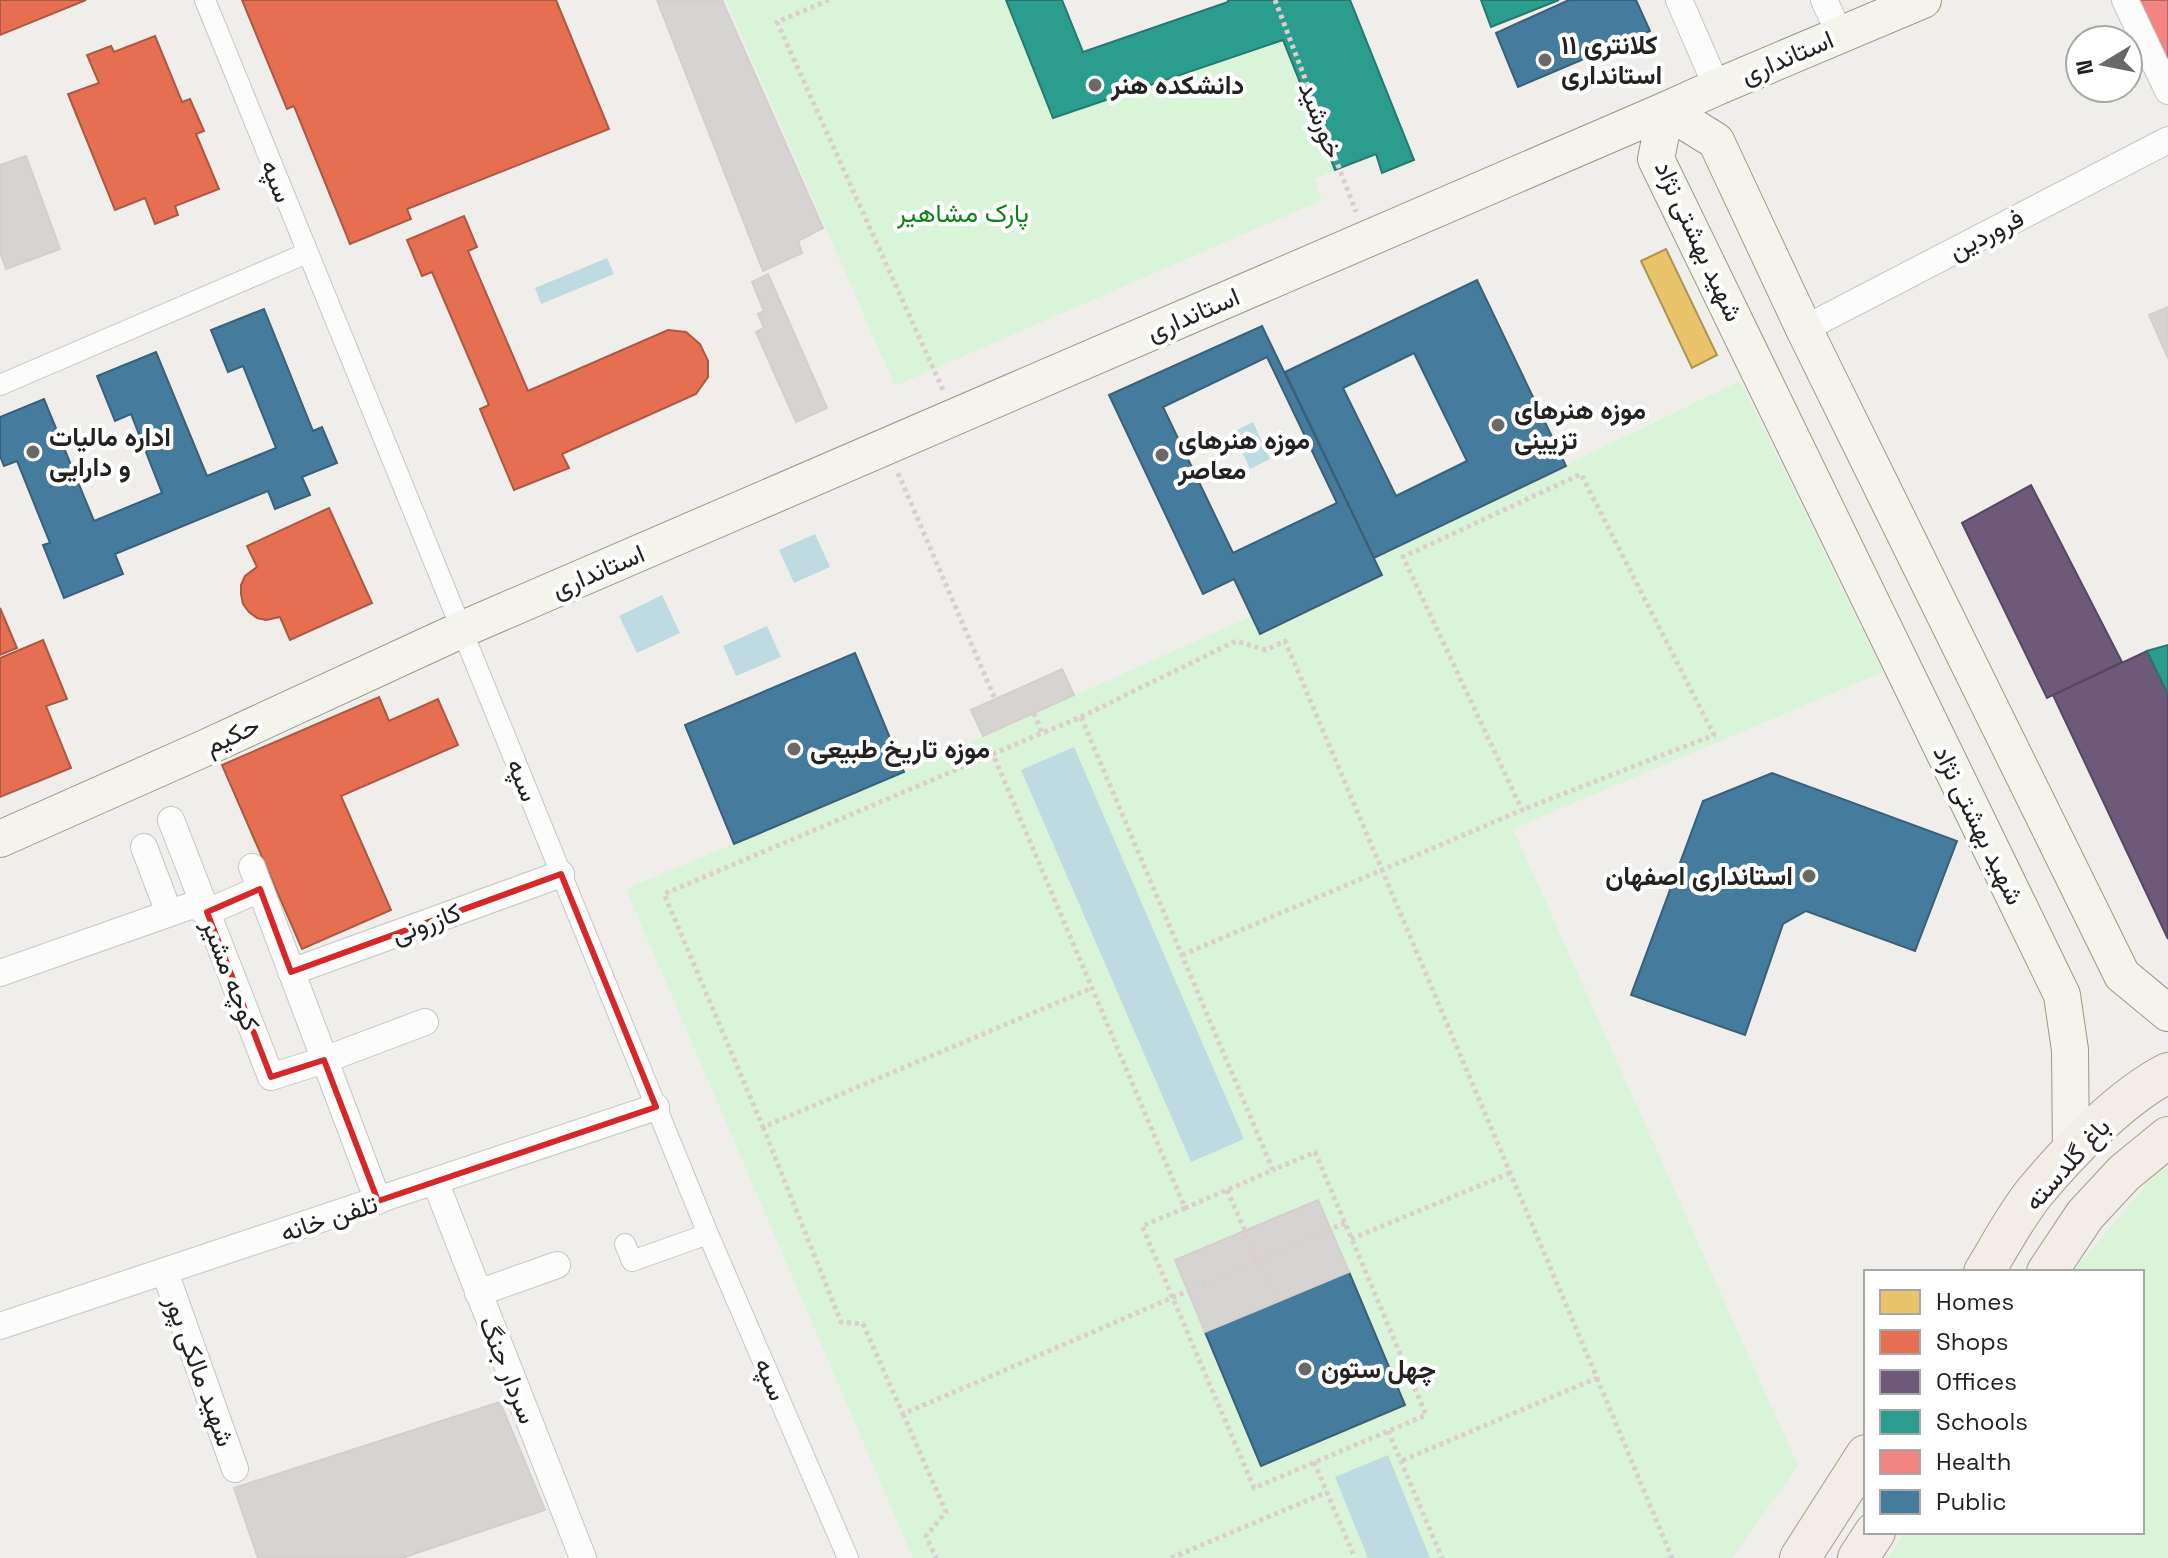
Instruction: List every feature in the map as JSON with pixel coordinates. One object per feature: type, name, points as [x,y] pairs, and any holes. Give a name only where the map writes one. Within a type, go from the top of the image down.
[{"type":"main road","name":"استانداری","points":[[463,629],[1923,0]]},
{"type":"main road","name":"شهید بهشتی نژاد","points":[[2071,1153],[2070,1050],[2062,995],[1656,159],[1666,110],[1716,141],[1804,329],[2122,975],[2168,1013]]},
{"type":"main road","name":"حکیم","points":[[0,839],[463,629]]},
{"type":"main road","name":"باغ گلدسته","points":[[1985,1270],[2033,1195],[2071,1153],[2149,1082],[2168,1073]]},
{"type":"main road","name":"باغ گلدسته","points":[[2048,1270],[2085,1215],[2124,1173],[2168,1137]]},
{"type":"main road","points":[[1800,1558],[1864,1458]]},
{"type":"main road","points":[[1858,1558],[1874,1534]]},
{"type":"street","name":"سپه","points":[[205,0],[708,1234],[848,1558]]},
{"type":"street","points":[[1679,0],[1717,87]]},
{"type":"street","points":[[1824,0],[1840,35]]},
{"type":"street","points":[[2125,0],[2168,91]]},
{"type":"street","name":"فروردین","points":[[1804,329],[2168,140]]},
{"type":"street","points":[[0,385],[307,253]]},
{"type":"street","name":"كوچه مشير","points":[[171,820],[271,1077],[324,1060]]},
{"type":"street","points":[[144,847],[169,913]]},
{"type":"street","name":"کازرونی","points":[[291,972],[561,874]]},
{"type":"street","points":[[0,973],[193,905],[207,912],[256,878],[378,1201]]},
{"type":"street","points":[[324,1060],[425,1022]]},
{"type":"street","name":"تلفن خانه","points":[[2,1319],[165,1272],[656,1107]]},
{"type":"street","name":"سردار جنگ","points":[[435,1181],[583,1558]]},
{"type":"street","points":[[625,1244],[632,1261],[708,1234]]},
{"type":"street","points":[[478,1293],[557,1265]]},
{"type":"street","name":"شهید مالکی پور","points":[[165,1272],[235,1469]]},
{"type":"path","points":[[829,0],[777,22],[954,417]]},
{"type":"path","name":"خورشید","points":[[1275,0],[1366,239]]},
{"type":"path","points":[[886,447],[995,699]]},
{"type":"path","points":[[1182,955],[1522,810],[1714,735],[1581,474],[1403,557],[1522,810]]},
{"type":"path","points":[[936,1558],[926,1536],[946,1512],[863,1324],[841,1322],[763,1127],[664,894],[1081,717],[1236,641],[1266,650],[1285,641],[1672,1558]]},
{"type":"path","points":[[1034,713],[1042,733]]},
{"type":"path","points":[[1081,717],[1273,1170]]},
{"type":"path","points":[[993,754],[1185,1208]]},
{"type":"path","points":[[763,1127],[1092,988]]},
{"type":"path","points":[[1315,1152],[1426,1415],[1254,1488],[1142,1226],[1273,1170],[1315,1152]]},
{"type":"path","points":[[1351,1239],[1510,1173]]},
{"type":"path","points":[[1227,1190],[1277,1302]]},
{"type":"path","points":[[903,1414],[1345,1223]]},
{"type":"path","points":[[1401,1461],[1597,1378]]},
{"type":"path","points":[[1388,1431],[1442,1558]]},
{"type":"path","points":[[1314,1462],[1355,1558]]},
{"type":"path","points":[[1171,1558],[1327,1492]]},
{"type":"highlighted area","points":[[561,874],[656,1107],[378,1201],[324,1060],[271,1077],[207,912],[260,889],[291,972]]},
{"type":"green space","name":"پارک مشاهیر","points":[[726,0],[1006,0],[1054,118],[1283,40],[1335,170],[1314,179],[1322,200],[895,386]]},
{"type":"green space","points":[[1740,381],[1883,672],[1513,829],[1798,1466],[1732,1558],[913,1558],[626,889],[904,772],[1252,616],[1261,634],[1381,576],[1374,558]]},
{"type":"green space","points":[[2168,1167],[2168,1558],[1888,1558],[1904,1534],[2144,1534],[2144,1270],[2074,1270],[2152,1178]]},
{"type":"water","points":[[607,258],[614,274],[541,304],[535,288]]},
{"type":"water","points":[[1253,422],[1270,459],[1250,469],[1233,432]]},
{"type":"water","points":[[815,534],[830,567],[794,583],[779,550]]},
{"type":"water","points":[[662,595],[680,633],[637,653],[619,616]]},
{"type":"water","points":[[767,626],[781,657],[736,676],[723,646]]},
{"type":"water","points":[[1074,747],[1244,1139],[1191,1162],[1021,770]]},
{"type":"water","points":[[1388,1455],[1430,1558],[1368,1558],[1335,1477]]},
{"type":"building: Homes","points":[[1666,249],[1717,355],[1692,368],[1641,261]]},
{"type":"building: Shops","points":[[0,0],[86,0],[0,35]]},
{"type":"building: Shops","points":[[242,0],[556,0],[609,129],[407,209],[411,219],[350,244],[294,106],[287,109]]},
{"type":"building: Shops","points":[[155,36],[182,102],[190,99],[204,131],[196,134],[219,189],[175,206],[178,215],[155,224],[145,198],[115,210],[68,94],[99,83],[87,55],[111,46],[114,52]]},
{"type":"building: Shops","points":[[464,216],[477,247],[468,251],[528,391],[668,330],[686,332],[700,344],[708,361],[708,377],[696,394],[562,454],[569,468],[514,490],[480,409],[489,405],[432,272],[422,276],[407,240]]},
{"type":"building: Shops","points":[[329,508],[372,603],[290,640],[280,617],[257,618],[243,604],[241,585],[245,576],[257,567],[247,546]]},
{"type":"building: Shops","points":[[0,608],[17,648],[0,655]]},
{"type":"building: Shops","points":[[43,640],[67,699],[46,706],[71,768],[0,797],[0,658]]},
{"type":"building: Shops","points":[[379,697],[389,721],[438,699],[458,745],[341,796],[391,910],[302,949],[222,765]]},
{"type":"building: Offices","points":[[2031,485],[2122,662],[2047,698],[1962,523]]},
{"type":"building: Offices","points":[[2147,651],[2168,694],[2168,939],[2053,695]]},
{"type":"building: Schools","name":"دانشکده هنر","points":[[1006,0],[1062,0],[1083,52],[1228,0],[1350,0],[1414,160],[1382,173],[1376,154],[1335,170],[1283,40],[1053,118]]},
{"type":"building: Schools","points":[[1481,0],[1559,0],[1491,27]]},
{"type":"building: Schools","points":[[2168,645],[2168,694],[2147,651]]},
{"type":"building: Health","points":[[2137,0],[2168,0],[2168,70]]},
{"type":"building: Public","name":"کلانتری ۱۱ استانداری","points":[[1569,0],[1636,0],[1650,31],[1518,87],[1496,33]]},
{"type":"building: Public","name":"موزه هنرهای تزیینی","points":[[1477,280],[1566,466],[1374,558],[1285,372]],"holes":[[[1414,353],[1467,461],[1396,496],[1343,388]]]},
{"type":"building: Public","name":"اداره مالیات و دارایی","points":[[264,309],[313,431],[322,427],[337,463],[302,477],[310,495],[275,509],[268,491],[115,554],[123,574],[64,598],[43,545],[50,543],[17,461],[4,466],[0,456],[0,417],[44,399],[94,521],[162,493],[131,414],[115,421],[97,376],[156,352],[207,476],[276,448],[243,366],[228,372],[211,330]]},
{"type":"building: Public","name":"موزه هنرهای معاصر","points":[[1262,326],[1382,575],[1260,634],[1234,579],[1203,594],[1109,395]],"holes":[[[1267,357],[1337,503],[1233,553],[1163,407]]]},
{"type":"building: Public","name":"موزه تاریخ طبیعی","points":[[855,653],[904,772],[734,844],[685,725]]},
{"type":"building: Public","name":"استانداری اصفهان","points":[[1772,773],[1957,841],[1915,951],[1806,911],[1783,924],[1745,1035],[1631,995],[1703,801]]},
{"type":"building: Public","name":"چهل ستون","points":[[1349,1272],[1405,1405],[1261,1466],[1205,1332]]},
{"type":"building: Other","points":[[657,0],[722,0],[823,228],[798,241],[802,253],[763,271]]},
{"type":"building: Other","points":[[26,156],[60,249],[6,269],[0,252],[0,165]]},
{"type":"building: Other","points":[[768,274],[827,408],[796,422],[756,332],[764,328],[758,314],[764,311],[752,282]]},
{"type":"building: Other","points":[[2168,307],[2168,358],[2149,315]]},
{"type":"building: Other","points":[[1062,669],[1074,695],[983,736],[971,710]]},
{"type":"building: Other","points":[[1318,1200],[1349,1272],[1205,1332],[1175,1260]]},
{"type":"building: Other","points":[[1318,1200],[1349,1272],[1205,1332],[1175,1260]]},
{"type":"building: Other","points":[[500,1402],[545,1510],[402,1558],[258,1558],[234,1488]]},
{"type":"place","name":"کلانتری ۱۱ استانداری","points":[[1545,60]]},
{"type":"place","name":"دانشکده هنر","points":[[1095,85]]},
{"type":"place","name":"موزه هنرهای تزیینی","points":[[1498,425]]},
{"type":"place","name":"اداره مالیات و دارایی","points":[[33,452]]},
{"type":"place","name":"موزه هنرهای معاصر","points":[[1162,455]]},
{"type":"place","name":"موزه تاریخ طبیعی","points":[[794,749]]},
{"type":"place","name":"استانداری اصفهان","points":[[1809,876]]},
{"type":"place","name":"چهل ستون","points":[[1305,1369]]}]
